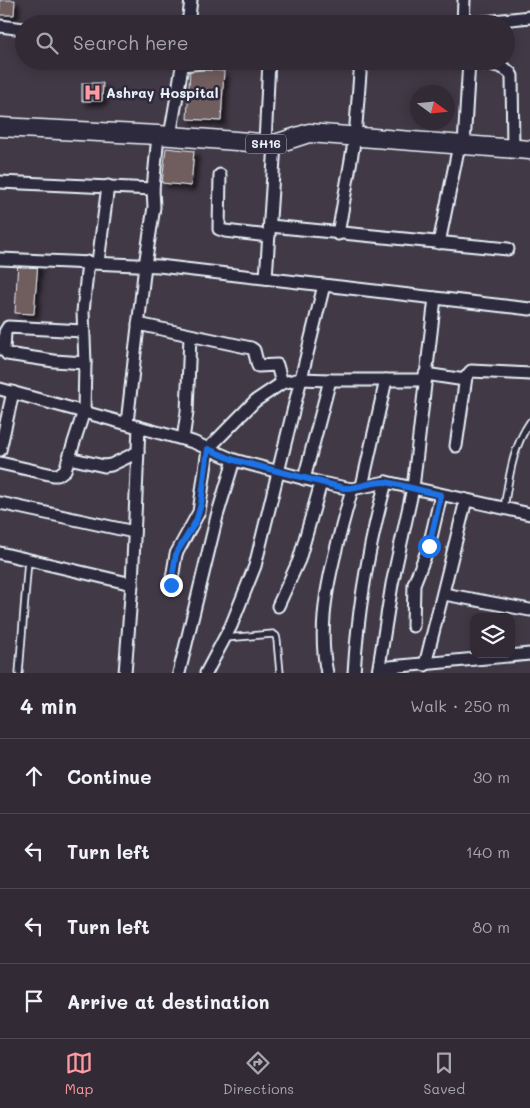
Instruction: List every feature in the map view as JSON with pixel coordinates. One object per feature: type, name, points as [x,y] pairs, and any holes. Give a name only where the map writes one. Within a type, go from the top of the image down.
[{"type":"main road","name":"SH16","points":[[0,127],[270,144],[309,133],[522,150]]},
{"type":"street","points":[[189,15],[191,0]]},
{"type":"street","points":[[464,0],[464,15]]},
{"type":"street","points":[[515,18],[530,16]]},
{"type":"street","points":[[0,26],[15,28]]},
{"type":"street","points":[[127,423],[144,265],[154,207],[153,189],[164,136],[181,70]]},
{"type":"street","points":[[266,278],[269,231],[269,70]]},
{"type":"street","points":[[338,234],[355,137],[360,70]]},
{"type":"street","points":[[439,243],[461,145],[468,70]]},
{"type":"street","points":[[506,70],[512,76],[522,150]]},
{"type":"street","points":[[220,175],[219,229],[225,231],[338,234],[508,249]]},
{"type":"street","points":[[0,182],[153,189]]},
{"type":"street","points":[[0,463],[58,475],[65,470],[84,411],[85,363],[83,331],[93,262],[108,186]]},
{"type":"street","points":[[0,259],[144,265],[530,309]]},
{"type":"street","points":[[206,673],[231,626],[256,566],[324,285]]},
{"type":"street","points":[[435,298],[424,377],[413,488],[392,584],[379,670],[530,654]]},
{"type":"street","points":[[138,324],[251,348],[258,366],[277,365],[282,383]]},
{"type":"street","points":[[83,331],[8,327],[5,332],[4,350],[7,354],[16,356],[85,363]]},
{"type":"street","points":[[183,439],[187,412],[190,336]]},
{"type":"street","points":[[456,446],[465,380],[468,372],[530,374]]},
{"type":"street","points":[[171,585],[176,554],[196,521],[201,504],[208,449],[254,401],[282,383],[300,379],[386,380],[424,377],[465,380]]},
{"type":"street","points":[[304,479],[330,380]]},
{"type":"street","points":[[327,673],[323,638],[325,605],[334,557],[357,487],[386,380]]},
{"type":"street","points":[[0,389],[183,439],[234,460],[320,483],[357,487],[386,482],[530,514]]},
{"type":"street","points":[[0,450],[13,392]]},
{"type":"street","points":[[125,673],[132,584],[139,427]]},
{"type":"street","points":[[69,458],[104,466],[111,465],[138,452]]},
{"type":"street","points":[[179,673],[215,524],[234,460]]},
{"type":"street","points":[[354,673],[368,563],[386,482]]},
{"type":"street","points":[[278,606],[299,560],[320,483]]},
{"type":"street","points":[[413,626],[414,584],[429,546],[441,495]]},
{"type":"street","points":[[425,665],[466,500]]},
{"type":"street","points":[[0,503],[134,532]]},
{"type":"street","points":[[0,553],[132,584]]},
{"type":"street","points":[[444,594],[530,610]]},
{"type":"lane","points":[[504,508],[516,450],[524,430],[530,422]]},
{"type":"lane","points":[[19,673],[28,560]]},
{"type":"lane","points":[[223,638],[273,634],[277,640],[280,673]]},
{"type":"building","points":[[0,0],[15,0],[14,15],[0,15]]},
{"type":"building","points":[[190,70],[224,71],[221,121],[187,119]]},
{"type":"building","points":[[82,83],[103,83],[102,101],[82,101]]},
{"type":"building","points":[[166,148],[194,151],[191,186],[162,183]]},
{"type":"building","points":[[18,261],[38,262],[34,314],[15,313]]},
{"type":"place","name":"Ashray Hospital","points":[[92,93]]},
{"type":"route","points":[[171,585],[176,554],[196,521],[199,512],[208,449],[234,460],[344,488],[352,489],[386,482],[441,495],[429,546]]}]
